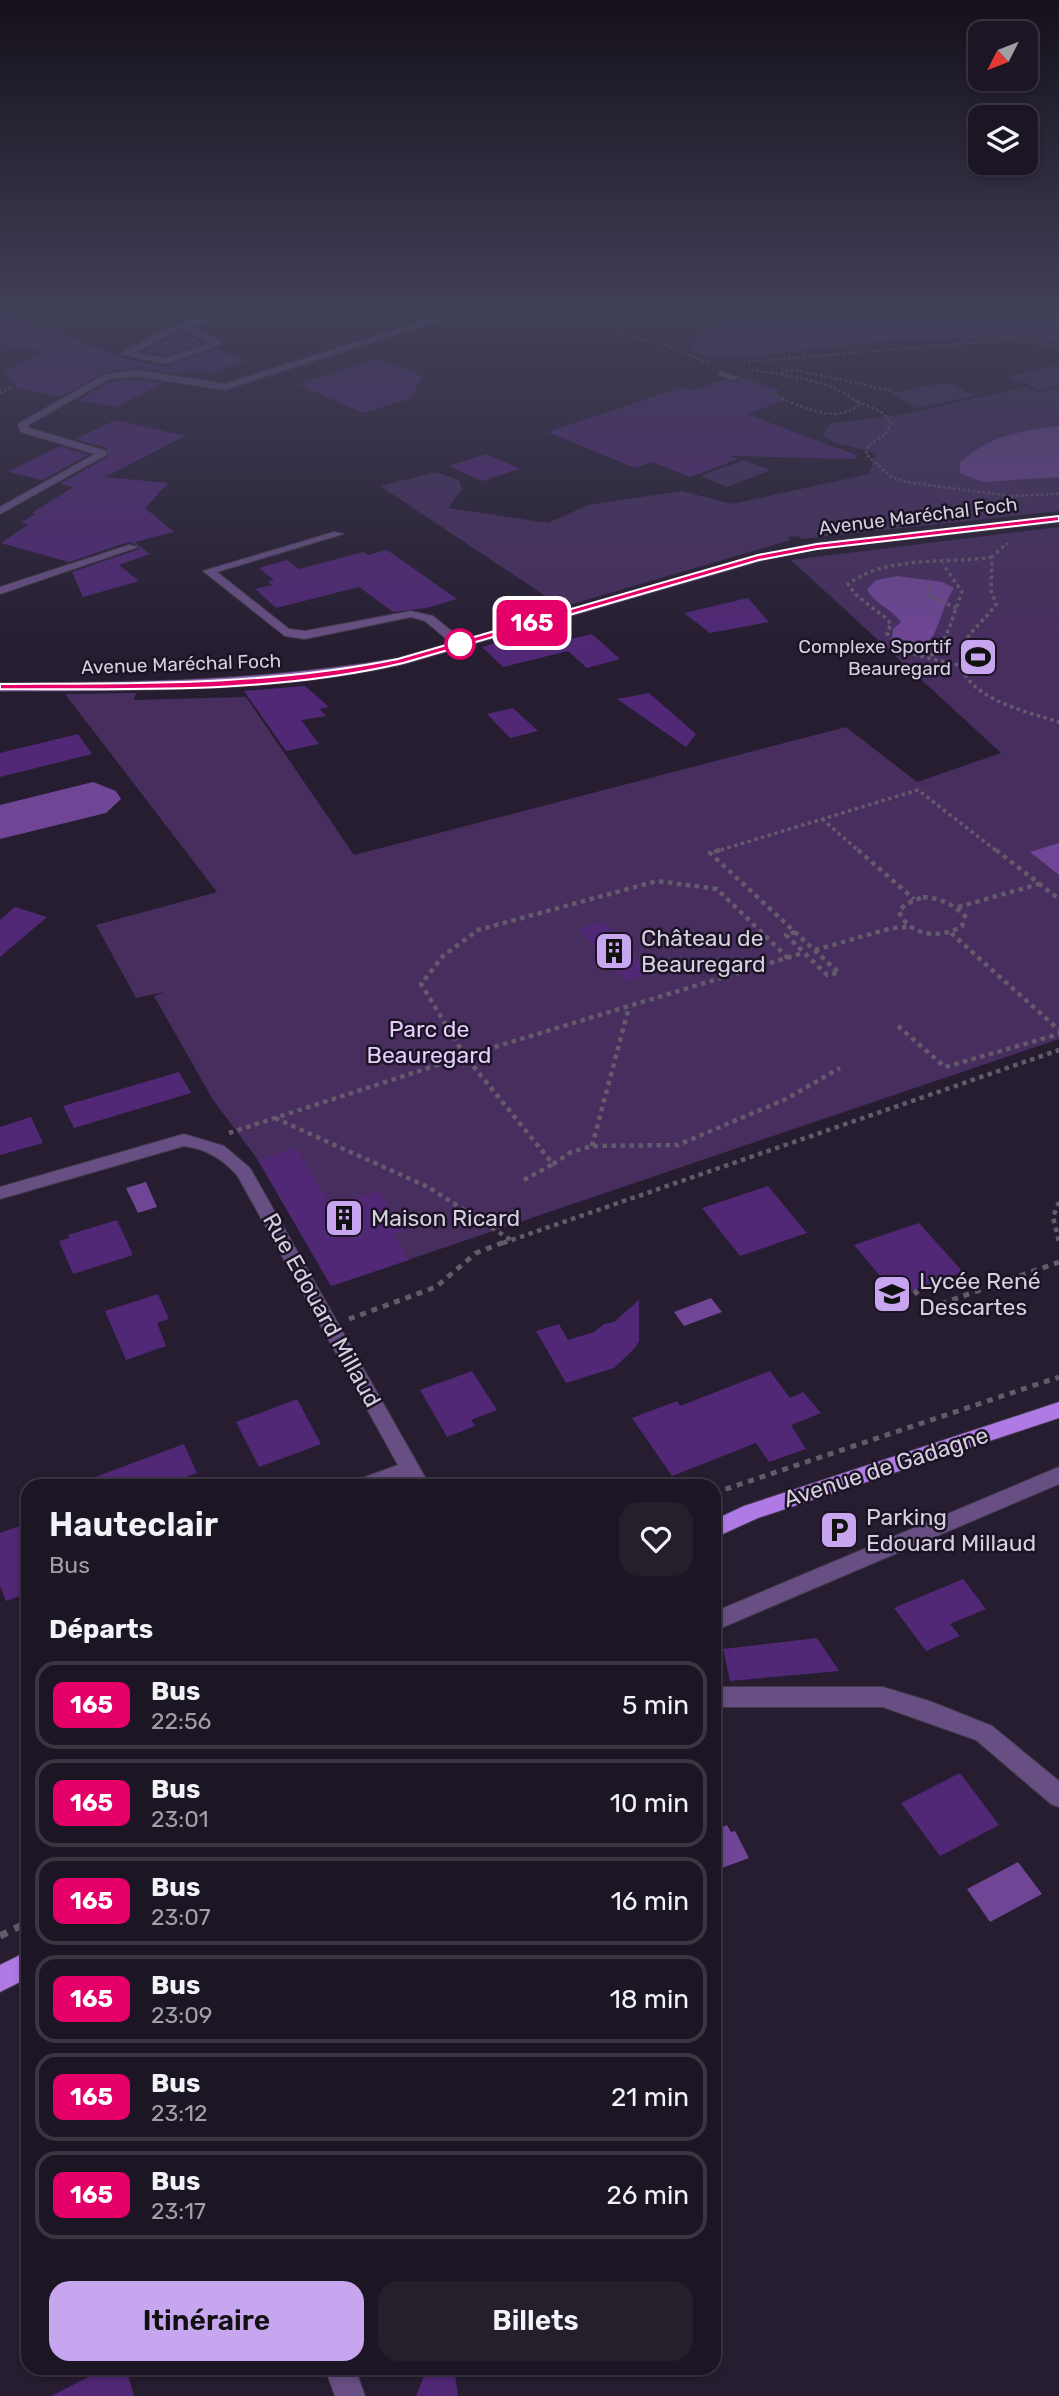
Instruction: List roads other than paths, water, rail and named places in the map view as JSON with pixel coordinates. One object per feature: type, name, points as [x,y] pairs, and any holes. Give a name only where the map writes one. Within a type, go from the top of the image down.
[{"type":"main road","name":"Avenue Maréchal Foch","points":[[0,687],[264,682],[351,671],[460,644],[758,558],[817,546],[1059,519]]},
{"type":"main road","name":"Avenue de Gadagne","points":[[721,1526],[751,1512],[1059,1410]]},
{"type":"main road","points":[[0,1979],[21,1968]]},
{"type":"street","points":[[0,511],[103,453],[24,430],[25,423]]},
{"type":"street","points":[[338,534],[209,571],[285,632],[305,635],[411,614],[429,618],[460,644]]},
{"type":"street","points":[[0,591],[133,547]]},
{"type":"street","name":"Rue Edouard Millaud","points":[[0,1193],[161,1144],[184,1140],[205,1143],[229,1155],[244,1172],[416,1477]]},
{"type":"street","points":[[721,1619],[1059,1475]]},
{"type":"street","points":[[721,1697],[883,1697],[932,1712],[984,1733],[1059,1796]]},
{"type":"street","points":[[342,2375],[350,2396]]},
{"type":"place","name":"Complexe Sportif Beauregard","points":[[978,657]]},
{"type":"place","name":"Château de Beauregard","points":[[614,951]]},
{"type":"place","name":"Maison Ricard","points":[[344,1218]]},
{"type":"place","name":"Lycée René Descartes","points":[[892,1294]]},
{"type":"place","name":"Parking Edouard Millaud","points":[[839,1530]]},
{"type":"park label","name":"Parc de Beauregard","points":[[429,1042]]}]
